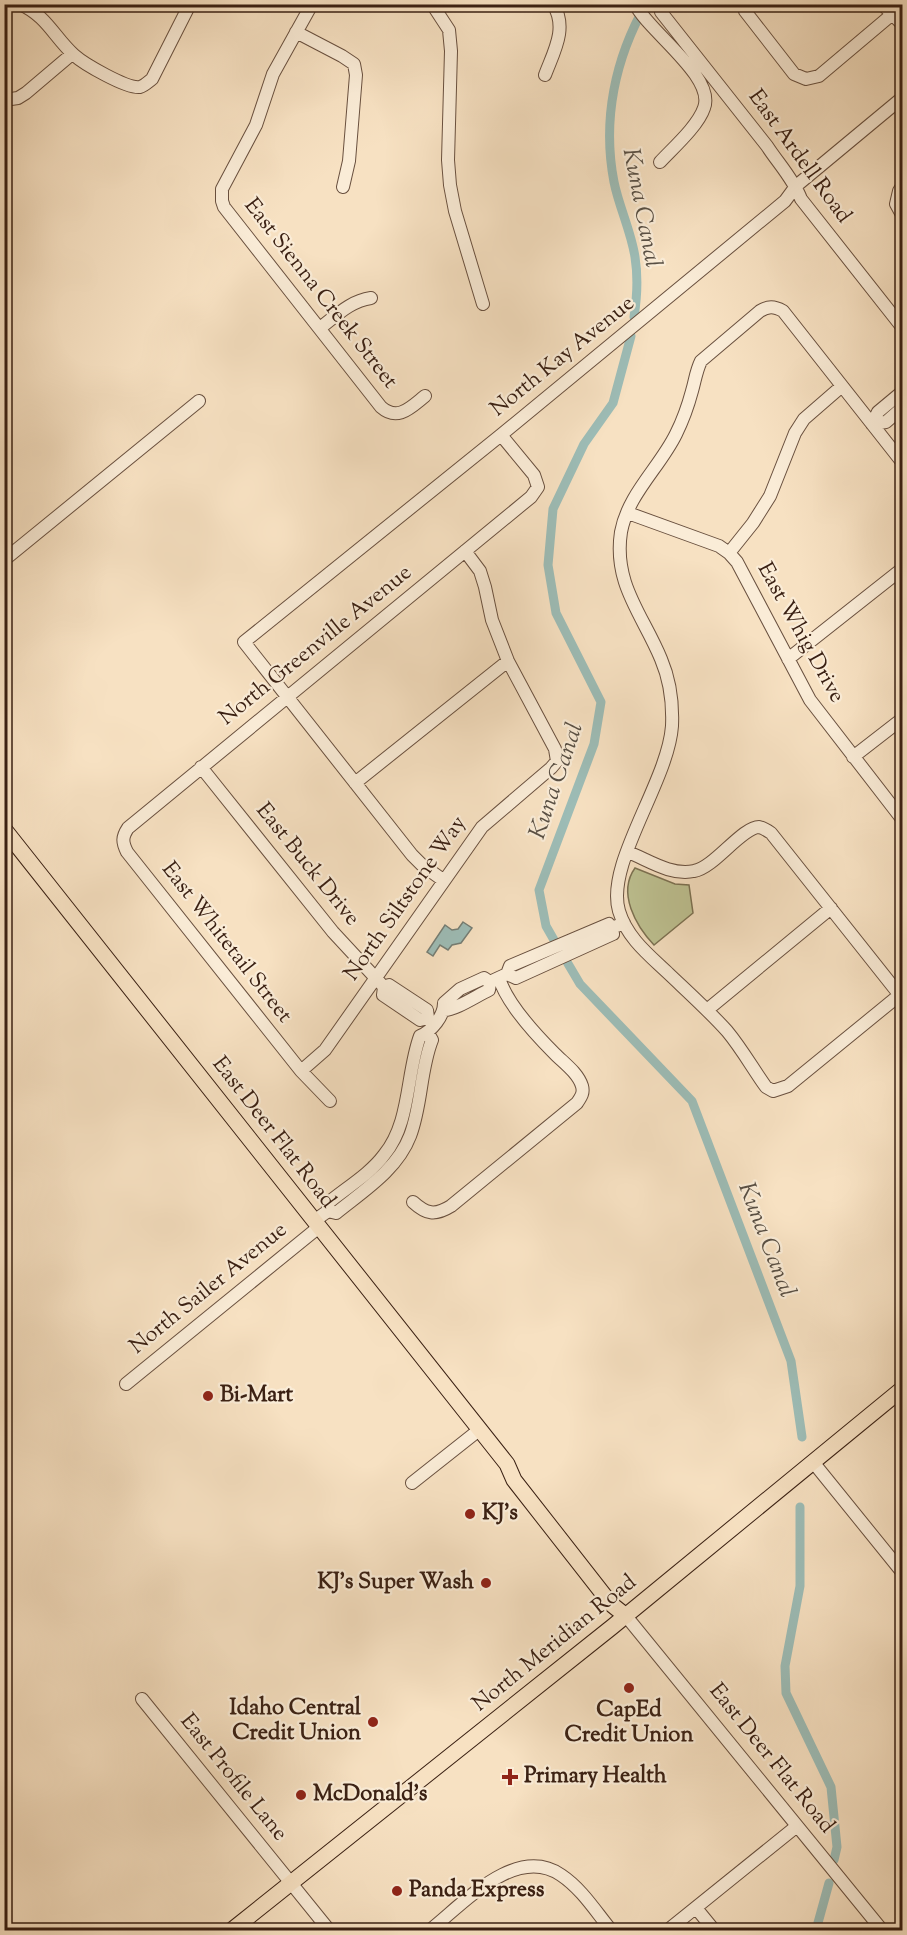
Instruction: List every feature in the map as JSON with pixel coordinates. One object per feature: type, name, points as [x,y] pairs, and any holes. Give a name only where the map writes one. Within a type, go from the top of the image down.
[{"type":"main road","name":"East Deer Flat Road","points":[[4,829],[507,1464],[514,1480],[611,1604],[626,1616]]},
{"type":"main road","name":"North Meridian Road","points":[[232,1930],[626,1616],[903,1389]]},
{"type":"street","points":[[20,4],[40,16],[72,54],[84,64],[132,87],[142,87],[152,79],[190,4]]},
{"type":"street","points":[[312,4],[297,32],[354,64],[356,75],[350,150],[344,187]]},
{"type":"street","points":[[432,4],[449,30],[451,51],[448,160],[450,185],[455,211],[483,304]]},
{"type":"street","points":[[545,75],[560,36],[560,19],[553,4]]},
{"type":"street","points":[[743,4],[745,11],[794,74],[806,79],[819,76],[903,6]]},
{"type":"street","points":[[882,4],[903,24]]},
{"type":"street","points":[[639,11],[689,68],[705,93],[705,108],[693,126],[660,162]]},
{"type":"street","name":"East Ardell Road","points":[[661,12],[767,146],[796,186],[801,199],[903,327]]},
{"type":"street","name":"East Sienna Creek Street","points":[[297,32],[273,74],[256,125],[222,189],[224,207],[381,407],[393,414],[399,414],[425,396]]},
{"type":"street","points":[[4,100],[18,98],[26,93],[72,54]]},
{"type":"street","name":"North Kay Avenue","points":[[287,697],[244,642],[501,435],[785,201],[796,186],[903,98]]},
{"type":"street","points":[[900,191],[896,204],[903,215]]},
{"type":"street","points":[[320,328],[358,300],[371,298]]},
{"type":"street","points":[[499,978],[516,978],[613,934],[618,925],[619,910],[616,892],[620,870],[666,758],[672,725],[672,702],[662,661],[623,582],[620,565],[622,530],[635,496],[667,451],[676,433],[687,409],[701,361],[760,311],[771,307],[783,311],[903,462]]},
{"type":"street","points":[[729,554],[770,496],[795,433],[804,419],[842,386]]},
{"type":"street","points":[[872,424],[878,412],[903,392]]},
{"type":"street","points":[[4,560],[199,401]]},
{"type":"street","points":[[872,424],[886,422],[903,408]]},
{"type":"street","name":"North Greenville Avenue","points":[[123,839],[128,828],[531,497],[538,487],[534,475],[501,435]]},
{"type":"street","name":"East Whig Drive","points":[[628,513],[719,546],[737,562],[810,700],[903,819]]},
{"type":"street","points":[[355,783],[508,661],[492,620],[486,586],[480,571],[465,551]]},
{"type":"street","points":[[788,659],[903,569]]},
{"type":"street","name":"North Siltstone Way","points":[[301,1071],[325,1050],[379,983],[443,880],[482,826],[551,768],[556,760],[555,749],[508,661]]},
{"type":"street","points":[[287,697],[417,860],[443,880]]},
{"type":"street","points":[[853,757],[903,719]]},
{"type":"street","name":"East Buck Drive","points":[[201,767],[333,932],[379,983],[389,985],[427,1010],[430,1025]]},
{"type":"street","points":[[618,925],[707,1010],[742,1051],[766,1087],[773,1091],[788,1086],[902,995],[771,833],[759,827],[748,831],[707,865],[696,871],[670,870],[628,852]]},
{"type":"street","name":"East Whitetail Street","points":[[123,839],[126,852],[301,1071],[330,1101]]},
{"type":"street","points":[[707,1010],[831,908]]},
{"type":"street","points":[[430,1025],[444,1011],[452,1011],[467,1000],[489,990],[499,978]]},
{"type":"street","points":[[413,1202],[423,1211],[432,1214],[451,1206],[577,1103],[583,1091],[578,1078],[511,1002],[499,978]]},
{"type":"street","name":"North Sailer Avenue","points":[[126,1383],[317,1224],[328,1211],[336,1213],[377,1180],[395,1162],[403,1150],[414,1121],[427,1052],[432,1040],[430,1025]]},
{"type":"street","points":[[412,1483],[479,1430]]},
{"type":"street","points":[[813,1462],[903,1572]]},
{"type":"street","name":"East Deer Flat Road","points":[[626,1616],[882,1930]]},
{"type":"street","name":"East Profile Lane","points":[[141,1699],[329,1930]]},
{"type":"street","points":[[668,1930],[797,1826]]},
{"type":"street","points":[[430,1930],[495,1878],[516,1868],[540,1867],[560,1874],[576,1887],[611,1930]]},
{"type":"street","points":[[696,1908],[714,1930]]},
{"type":"green space","points":[[635,868],[675,884],[689,885],[693,913],[654,945],[635,919],[628,898],[630,878]]},
{"type":"water","points":[[463,922],[472,928],[461,943],[452,945],[448,950],[440,945],[433,956],[427,952],[445,925],[452,930],[458,929]]},
{"type":"waterway","name":"Kuna Canal","points":[[634,317],[637,272],[631,238],[614,182],[610,136],[614,90],[619,68],[626,46],[646,4]]},
{"type":"waterway","name":"Kuna Canal","points":[[554,940],[546,926],[539,890],[594,744],[601,702],[556,613],[548,565],[553,509],[584,444],[613,403],[631,336]]},
{"type":"waterway","name":"Kuna Canal","points":[[567,962],[580,984],[692,1101],[791,1361],[802,1437]]},
{"type":"waterway","name":"Kuna Canal","points":[[800,1507],[800,1586],[785,1666],[786,1693],[831,1787],[837,1847],[834,1860]]},
{"type":"waterway","name":"Kuna Canal","points":[[816,1930],[829,1883]]},
{"type":"place","name":"Bi-Mart","points":[[208,1396]]},
{"type":"place","name":"KJ's","points":[[470,1514]]},
{"type":"place","name":"KJ's Super Wash","points":[[486,1583]]},
{"type":"place","name":"CapEd Credit Union","points":[[629,1688]]},
{"type":"place","name":"Idaho Central Credit Union","points":[[373,1722]]},
{"type":"place","name":"Primary Health","points":[[510,1777]]},
{"type":"place","name":"McDonald's","points":[[301,1795]]},
{"type":"place","name":"Panda Express","points":[[397,1891]]}]
